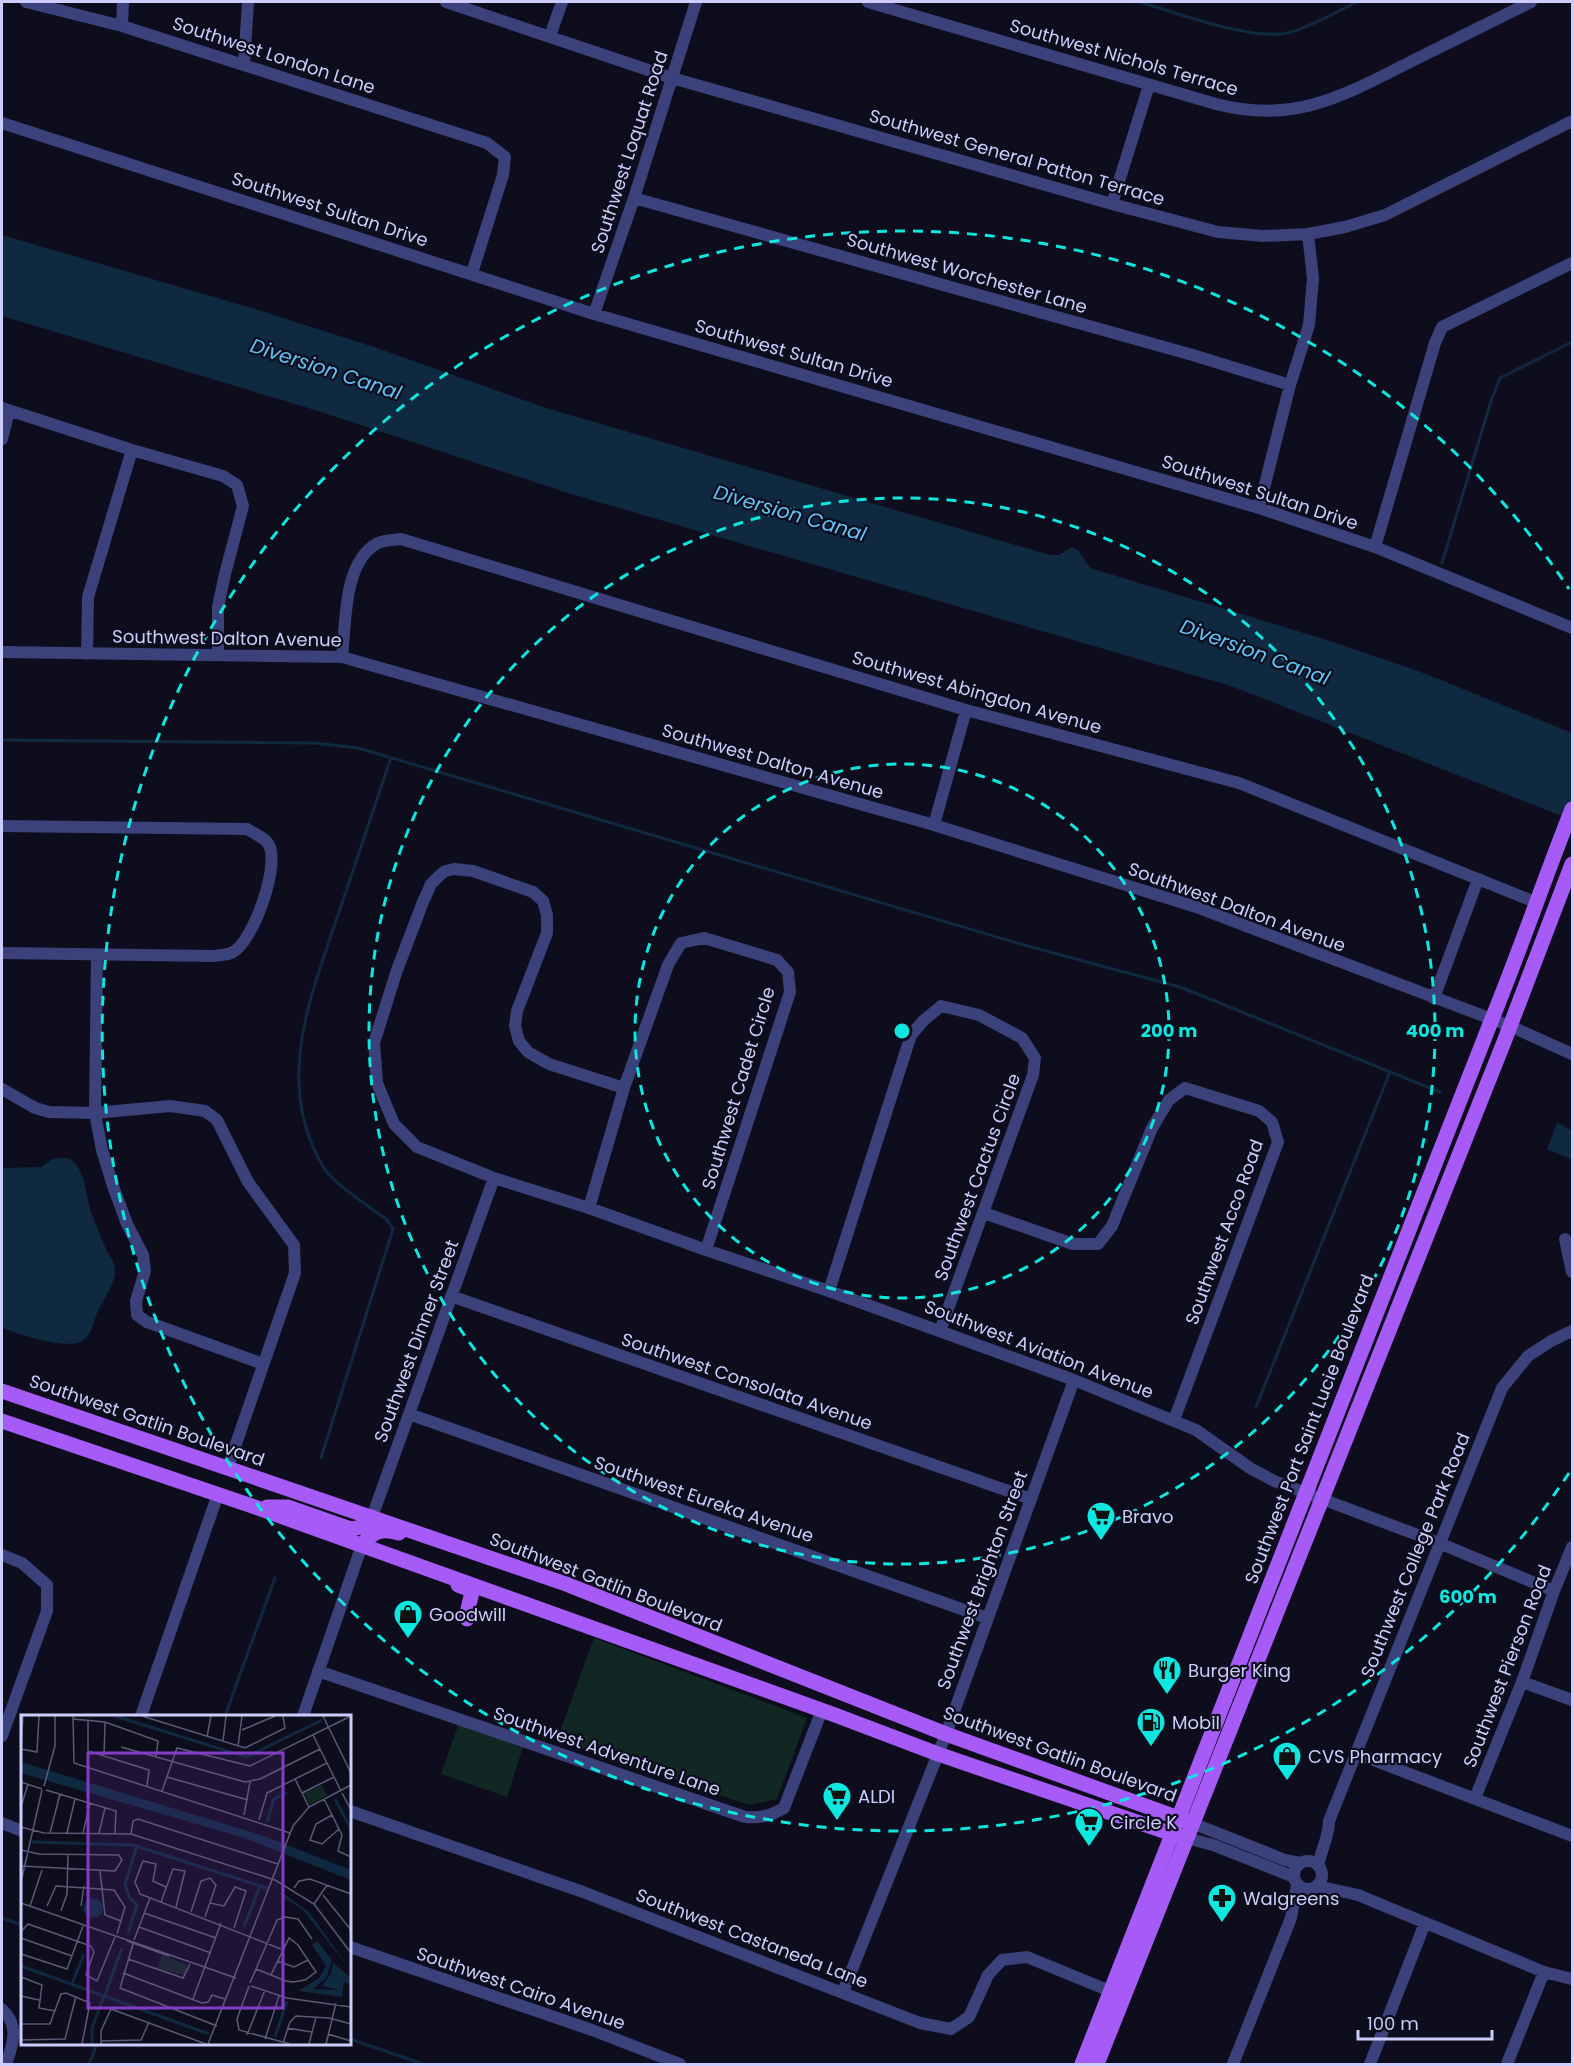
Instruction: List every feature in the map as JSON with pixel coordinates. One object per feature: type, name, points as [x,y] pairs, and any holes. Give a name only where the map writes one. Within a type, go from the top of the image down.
[{"type":"main road","name":"Southwest Port Saint Lucie Boulevard","points":[[1186,1821],[1304,1494],[1492,1020],[1572,809]]},
{"type":"main road","name":"Southwest Port Saint Lucie Boulevard","points":[[1082,2064],[1110,1991],[1186,1821],[1321,1500],[1572,864]]},
{"type":"main road","name":"Southwest Gatlin Boulevard","points":[[2,1391],[372,1516],[576,1589],[946,1734],[1186,1821]]},
{"type":"main road","name":"Southwest Gatlin Boulevard","points":[[2,1421],[255,1507],[822,1710],[938,1754],[1179,1836]]},
{"type":"main road","points":[[255,1507],[288,1507],[351,1529],[361,1527],[372,1516]]},
{"type":"main road","points":[[362,1545],[369,1536],[387,1529],[450,1551],[468,1550]]},
{"type":"main road","points":[[389,1555],[408,1567],[471,1590],[472,1595],[466,1613],[467,1619],[474,1614],[481,1596],[491,1591]]},
{"type":"main road","name":"Southwest Port Saint Lucie Boulevard","points":[[1097,2064],[1179,1836]]},
{"type":"street","name":"Southwest London Lane","points":[[26,2],[122,26],[487,142],[505,157],[503,175],[472,273]]},
{"type":"street","points":[[122,26],[123,2]]},
{"type":"street","points":[[244,64],[248,2]]},
{"type":"street","name":"Southwest General Patton Terrace","points":[[446,2],[672,78],[1112,204],[1218,232],[1263,236],[1308,234],[1344,227],[1385,215],[1572,121]]},
{"type":"street","points":[[550,36],[562,2]]},
{"type":"street","name":"Southwest Loquat Road","points":[[594,314],[634,198],[696,2]]},
{"type":"street","name":"Southwest Nichols Terrace","points":[[868,2],[1222,105],[1275,111],[1312,106],[1341,97],[1531,2]]},
{"type":"street","points":[[1112,204],[1149,85]]},
{"type":"street","name":"Southwest Sultan Drive","points":[[2,123],[594,314],[1259,508],[1375,548],[1572,628]]},
{"type":"street","name":"Southwest Worchester Lane","points":[[634,198],[1196,356],[1290,385]]},
{"type":"street","points":[[1259,508],[1290,385],[1309,325],[1313,278],[1308,234]]},
{"type":"street","points":[[1375,548],[1435,343],[1442,327],[1572,263]]},
{"type":"street","points":[[2,439],[5,409],[132,450],[223,476],[237,485],[243,506],[218,607],[218,654]]},
{"type":"street","points":[[87,654],[88,597],[132,450]]},
{"type":"street","name":"Southwest Abingdon Avenue","points":[[342,657],[351,580],[362,556],[378,543],[401,539],[966,710],[1239,783],[1535,902]]},
{"type":"street","name":"Southwest Dalton Avenue","points":[[2,652],[342,657],[934,825],[1196,907],[1510,1026],[1572,1054]]},
{"type":"street","points":[[934,825],[966,710]]},
{"type":"street","points":[[2,826],[247,829],[267,841],[272,852],[273,866],[265,895],[248,937],[233,952],[214,956],[2,953]]},
{"type":"street","name":"Southwest Aviation Avenue","points":[[624,1088],[542,1060],[528,1052],[519,1041],[515,1026],[518,1011],[547,933],[547,915],[543,902],[532,892],[519,886],[473,871],[461,869],[445,871],[431,884],[397,970],[374,1043],[377,1083],[394,1124],[417,1147],[494,1178],[589,1208],[829,1291],[1074,1380],[1196,1430],[1250,1468],[1304,1494],[1438,1543],[1554,1591]]},
{"type":"street","points":[[1434,998],[1478,879]]},
{"type":"street","name":"Southwest Cadet Circle","points":[[589,1208],[624,1088],[668,964],[681,943],[704,938],[777,960],[788,972],[790,992],[706,1250]]},
{"type":"street","points":[[97,955],[95,1113],[102,1150],[113,1186],[145,1264],[136,1301],[137,1315],[147,1322],[263,1364]]},
{"type":"street","name":"Southwest Cactus Circle","points":[[829,1291],[911,1035],[941,1006],[980,1015],[1022,1038],[1035,1058],[1033,1074],[940,1331]]},
{"type":"street","name":"Southwest Acco Road","points":[[984,1213],[1073,1244],[1098,1244],[1112,1226],[1152,1128],[1169,1100],[1185,1088],[1259,1111],[1272,1122],[1278,1142],[1174,1420]]},
{"type":"street","points":[[2,1089],[35,1108],[49,1112],[95,1113],[170,1106],[205,1111],[217,1120],[248,1182],[294,1245],[295,1273],[228,1467]]},
{"type":"street","name":"Southwest Dinner Street","points":[[372,1516],[494,1178]]},
{"type":"street","points":[[1565,1239],[1572,1272]]},
{"type":"street","name":"Southwest Consolata Avenue","points":[[451,1296],[1030,1499]]},
{"type":"street","name":"Southwest College Park Road","points":[[1312,1866],[1438,1543],[1502,1388],[1528,1356],[1572,1331]]},
{"type":"street","name":"Southwest Brighton Street","points":[[843,1992],[946,1734],[1074,1380]]},
{"type":"street","name":"Southwest Eureka Avenue","points":[[409,1414],[987,1618]]},
{"type":"street","points":[[141,1715],[218,1494]]},
{"type":"street","points":[[303,1715],[362,1545]]},
{"type":"street","name":"Southwest Pierson Road","points":[[1475,1798],[1522,1682],[1572,1547]]},
{"type":"street","points":[[2,1555],[22,1563],[47,1585],[47,1611],[2,1736]]},
{"type":"street","name":"Southwest Adventure Lane","points":[[318,1671],[753,1818],[770,1816],[784,1808],[822,1710]]},
{"type":"street","points":[[1522,1682],[1572,1700]]},
{"type":"street","points":[[1355,1753],[1572,1836]]},
{"type":"street","name":"Southwest Castaneda Lane","points":[[351,1811],[583,1892],[920,2024],[951,2029],[969,2017],[988,1975],[1002,1960],[1027,1957],[1110,1991]]},
{"type":"street","points":[[1186,1821],[1285,1860],[1312,1866],[1358,1896]]},
{"type":"street","points":[[2,1822],[21,1831]]},
{"type":"street","points":[[1179,1836],[1213,1845],[1304,1884],[1358,1896],[1544,1972],[1572,1979]]},
{"type":"street","points":[[1304,1884],[1320,1881],[1312,1866]]},
{"type":"street","points":[[1304,1884],[1295,1870],[1312,1866]]},
{"type":"street","points":[[1233,2064],[1304,1884]]},
{"type":"street","points":[[1370,2064],[1425,1923]]},
{"type":"street","name":"Southwest Cairo Avenue","points":[[351,1947],[592,2030],[680,2064]]},
{"type":"street","points":[[1506,2064],[1544,1972]]},
{"type":"street","points":[[2,2008],[11,2019],[14,2031],[14,2039],[6,2064]]},
{"type":"green space","points":[[594,1638],[807,1718],[777,1799],[749,1805],[557,1740]]},
{"type":"green space","points":[[459,1723],[524,1744],[507,1797],[441,1774]]},
{"type":"water","name":"Diversion Canal","points":[[2,235],[255,309],[374,347],[546,408],[1050,555],[1059,555],[1072,547],[1078,550],[1090,568],[1330,641],[1421,672],[1572,733],[1572,820],[1231,686],[571,494],[318,411],[2,316]]},
{"type":"water","points":[[1557,1123],[1572,1130],[1572,1160],[1547,1149]]},
{"type":"water","points":[[52,1159],[71,1159],[79,1169],[91,1212],[115,1268],[115,1276],[91,1331],[82,1341],[65,1344],[19,1334],[2,1327],[2,1168],[41,1167]]},
{"type":"waterway","points":[[1139,2],[1215,25],[1276,34],[1308,26],[1357,2]]},
{"type":"waterway","points":[[1442,563],[1500,378],[1572,342]]},
{"type":"waterway","points":[[2,740],[315,743],[358,748],[1024,945],[1180,987],[1440,1092]]},
{"type":"waterway","points":[[321,1458],[393,1229],[387,1220],[344,1188],[324,1168],[309,1136],[301,1103],[299,1071],[302,1038],[318,973],[391,758]]},
{"type":"waterway","points":[[1256,1407],[1390,1072]]},
{"type":"waterway","points":[[225,1715],[275,1578]]},
{"type":"waterway","points":[[2,1918],[21,1925]]},
{"type":"waterway","points":[[351,2039],[423,2064]]},
{"type":"waterway","points":[[89,2064],[97,2045]]},
{"type":"place","name":"Bravo","points":[[1101,1542]]},
{"type":"place","name":"Goodwill","points":[[408,1640]]},
{"type":"place","name":"Burger King","points":[[1167,1696]]},
{"type":"place","name":"Mobil","points":[[1151,1748]]},
{"type":"place","name":"CVS Pharmacy","points":[[1287,1782]]},
{"type":"place","name":"ALDI","points":[[837,1822]]},
{"type":"place","name":"Circle K","points":[[1089,1848]]},
{"type":"place","name":"Walgreens","points":[[1222,1924]]}]
